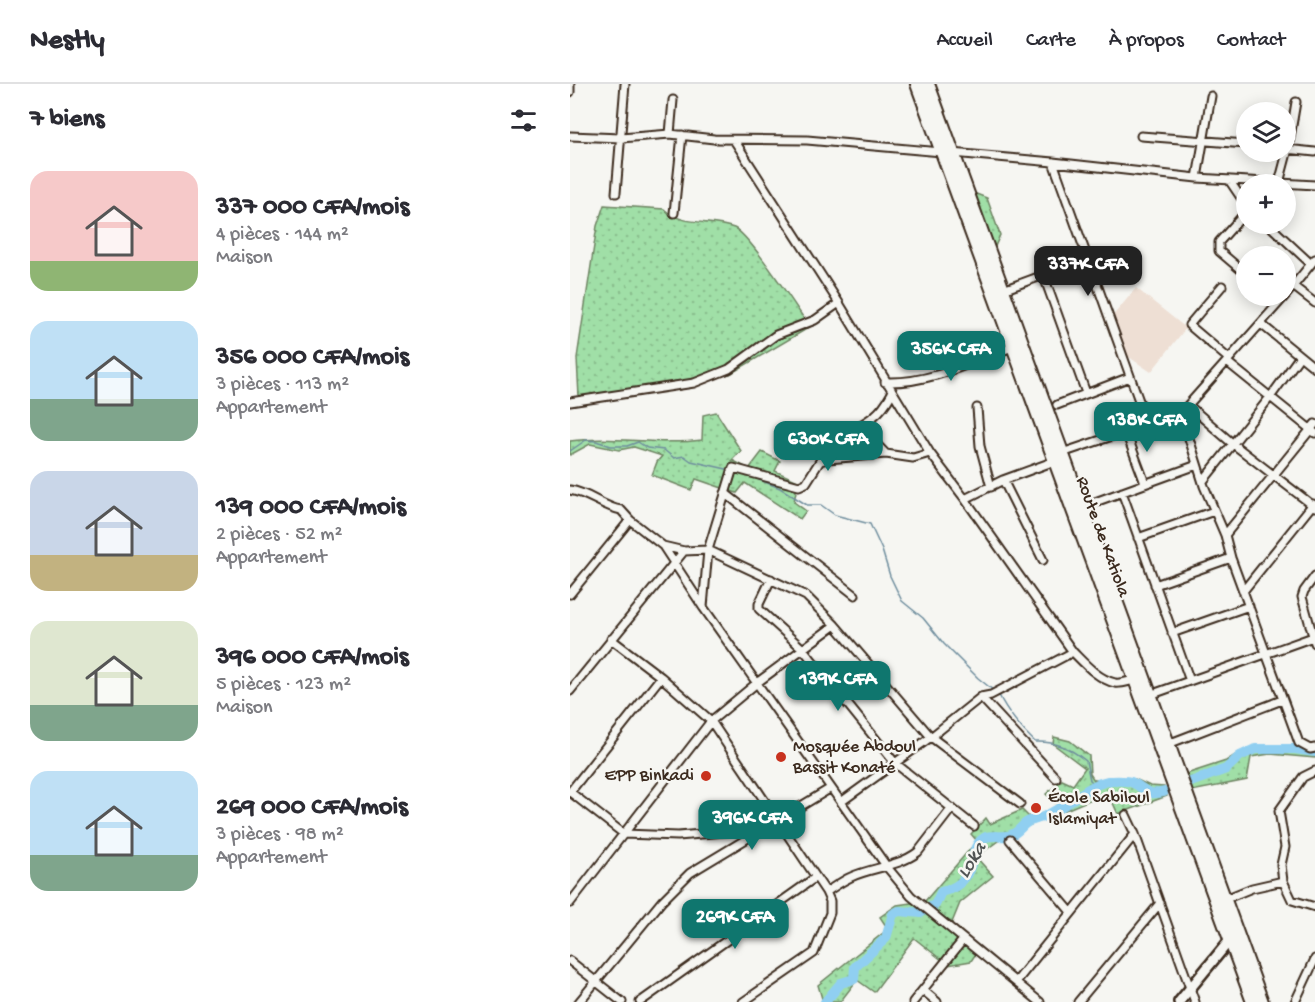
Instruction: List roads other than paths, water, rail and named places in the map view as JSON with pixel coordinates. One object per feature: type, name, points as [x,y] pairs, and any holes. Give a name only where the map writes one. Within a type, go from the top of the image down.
[{"type":"highway","name":"Route de Katiola","points":[[917,84],[1003,290],[1134,680],[1253,1002]]},
{"type":"highway","name":"Route de Katiola","points":[[928,84],[947,153],[1012,347],[1059,457],[1150,695],[1262,1002]]},
{"type":"street","points":[[570,84],[570,92]]},
{"type":"street","points":[[616,193],[625,84]]},
{"type":"street","points":[[1197,178],[1211,96]]},
{"type":"street","points":[[670,134],[673,100]]},
{"type":"street","points":[[570,136],[621,138],[670,134],[734,140],[807,140],[1236,180]]},
{"type":"street","points":[[674,213],[682,135]]},
{"type":"street","points":[[1141,136],[1236,143]]},
{"type":"street","points":[[734,140],[839,303],[930,453],[1073,652],[1089,669],[1101,677],[1117,683],[1134,680]]},
{"type":"street","points":[[1296,150],[1315,152]]},
{"type":"street","points":[[1053,162],[1147,423]]},
{"type":"street","points":[[1229,180],[1236,190]]},
{"type":"street","points":[[1296,184],[1315,185]]},
{"type":"street","points":[[1236,224],[1218,247],[1236,265]]},
{"type":"street","points":[[1280,234],[1313,261],[1296,282]]},
{"type":"street","points":[[1003,290],[1087,259]]},
{"type":"street","points":[[1043,274],[1086,393]]},
{"type":"street","points":[[1222,286],[1189,325],[1271,396],[1314,429],[1273,475],[1225,535]]},
{"type":"street","points":[[1296,288],[1315,303]]},
{"type":"street","points":[[570,402],[694,383],[729,369],[776,335],[815,320],[839,303]]},
{"type":"street","points":[[965,500],[1003,480],[1125,430],[1180,413],[1276,306]]},
{"type":"street","points":[[1261,324],[1315,368]]},
{"type":"street","points":[[885,382],[925,379],[1012,347]]},
{"type":"street","points":[[1203,481],[1300,356]]},
{"type":"street","points":[[1057,405],[1130,377]]},
{"type":"street","points":[[703,606],[708,550],[731,472],[735,467],[799,486],[806,483],[825,450],[874,416],[892,393]]},
{"type":"street","points":[[1188,405],[1233,444],[1314,505],[1244,590]]},
{"type":"street","points":[[978,408],[980,446],[991,487]]},
{"type":"street","points":[[1180,413],[1299,743],[1310,749],[1315,748]]},
{"type":"street","points":[[859,426],[886,454]]},
{"type":"street","points":[[1125,430],[1145,483]]},
{"type":"street","points":[[820,461],[886,454],[913,458],[930,453]]},
{"type":"street","points":[[1095,502],[1197,465]]},
{"type":"street","points":[[1003,480],[1043,560]]},
{"type":"street","points":[[570,490],[591,496],[621,510],[663,546],[831,788],[911,897],[1040,1002]]},
{"type":"street","points":[[1122,492],[1190,681]]},
{"type":"street","points":[[725,493],[855,595]]},
{"type":"street","points":[[1138,538],[1214,511]]},
{"type":"street","points":[[570,594],[630,520]]},
{"type":"street","points":[[663,546],[684,551],[708,550],[806,596],[835,625],[931,737],[1020,804]]},
{"type":"street","points":[[570,691],[684,551]]},
{"type":"street","points":[[1155,585],[1231,558]]},
{"type":"street","points":[[1150,695],[1266,653],[1314,640],[1302,597],[1315,576]]},
{"type":"street","points":[[771,579],[759,604],[759,609],[803,649],[895,763],[974,826]]},
{"type":"street","points":[[1172,633],[1248,606]]},
{"type":"street","points":[[570,903],[711,721],[758,682],[835,625]]},
{"type":"street","points":[[611,639],[661,677],[711,721],[830,901],[830,913],[814,953],[743,1002]]},
{"type":"street","points":[[842,802],[981,697],[991,695],[1073,652]]},
{"type":"street","points":[[661,677],[570,792],[624,834],[678,836],[764,829]]},
{"type":"street","points":[[981,697],[1056,778]]},
{"type":"street","points":[[1168,744],[1282,700]]},
{"type":"street","points":[[1315,771],[1303,777],[1279,811],[1285,847],[1281,865],[1283,881],[1292,900],[1315,907]]},
{"type":"street","points":[[579,1002],[662,901],[690,873],[831,788]]},
{"type":"street","points":[[826,892],[851,878],[911,858],[952,808]]},
{"type":"street","points":[[1126,815],[1135,834],[1195,1002]]},
{"type":"street","points":[[1016,982],[1135,834]]},
{"type":"street","points":[[1010,840],[1071,912]]},
{"type":"street","points":[[640,1002],[816,877]]},
{"type":"street","points":[[1225,899],[1252,888],[1283,881]]},
{"type":"street","points":[[1078,1002],[1160,903]]},
{"type":"street","points":[[913,1002],[963,940]]},
{"type":"street","points":[[1179,1002],[1230,940]]},
{"type":"street","points":[[1295,1002],[1315,959]]},
{"type":"street","points":[[570,961],[622,1002]]},
{"type":"street","points":[[923,990],[937,1002]]},
{"type":"waterway","points":[[570,451],[586,440],[611,446],[627,446],[638,442],[647,448],[664,450],[674,458],[684,456],[691,461],[731,470]]},
{"type":"waterway","points":[[744,474],[780,488],[807,505],[821,505],[835,515],[870,524],[902,601],[923,618],[944,644],[993,690]]},
{"type":"waterway","points":[[999,695],[1015,720],[1035,742],[1062,746],[1086,761],[1090,780],[1097,786]]},
{"type":"waterway","points":[[1188,783],[1226,769],[1240,756],[1255,749],[1295,749],[1315,752]]},
{"type":"waterway","name":"Loka","points":[[825,1002],[841,983],[854,979],[855,967],[886,938],[893,914],[899,911],[921,913],[935,905],[941,892],[962,881],[968,873],[978,843],[984,838],[1013,834],[1026,823],[1054,811],[1100,783],[1129,781],[1148,792],[1164,792]]},
{"type":"place","name":"Mosquée Abdoul Bassit Konaté","points":[[781,757]]},
{"type":"place","name":"EPP Binkadi","points":[[706,776]]},
{"type":"place","name":"École Sabiloul Islamiyat","points":[[1036,808]]}]
